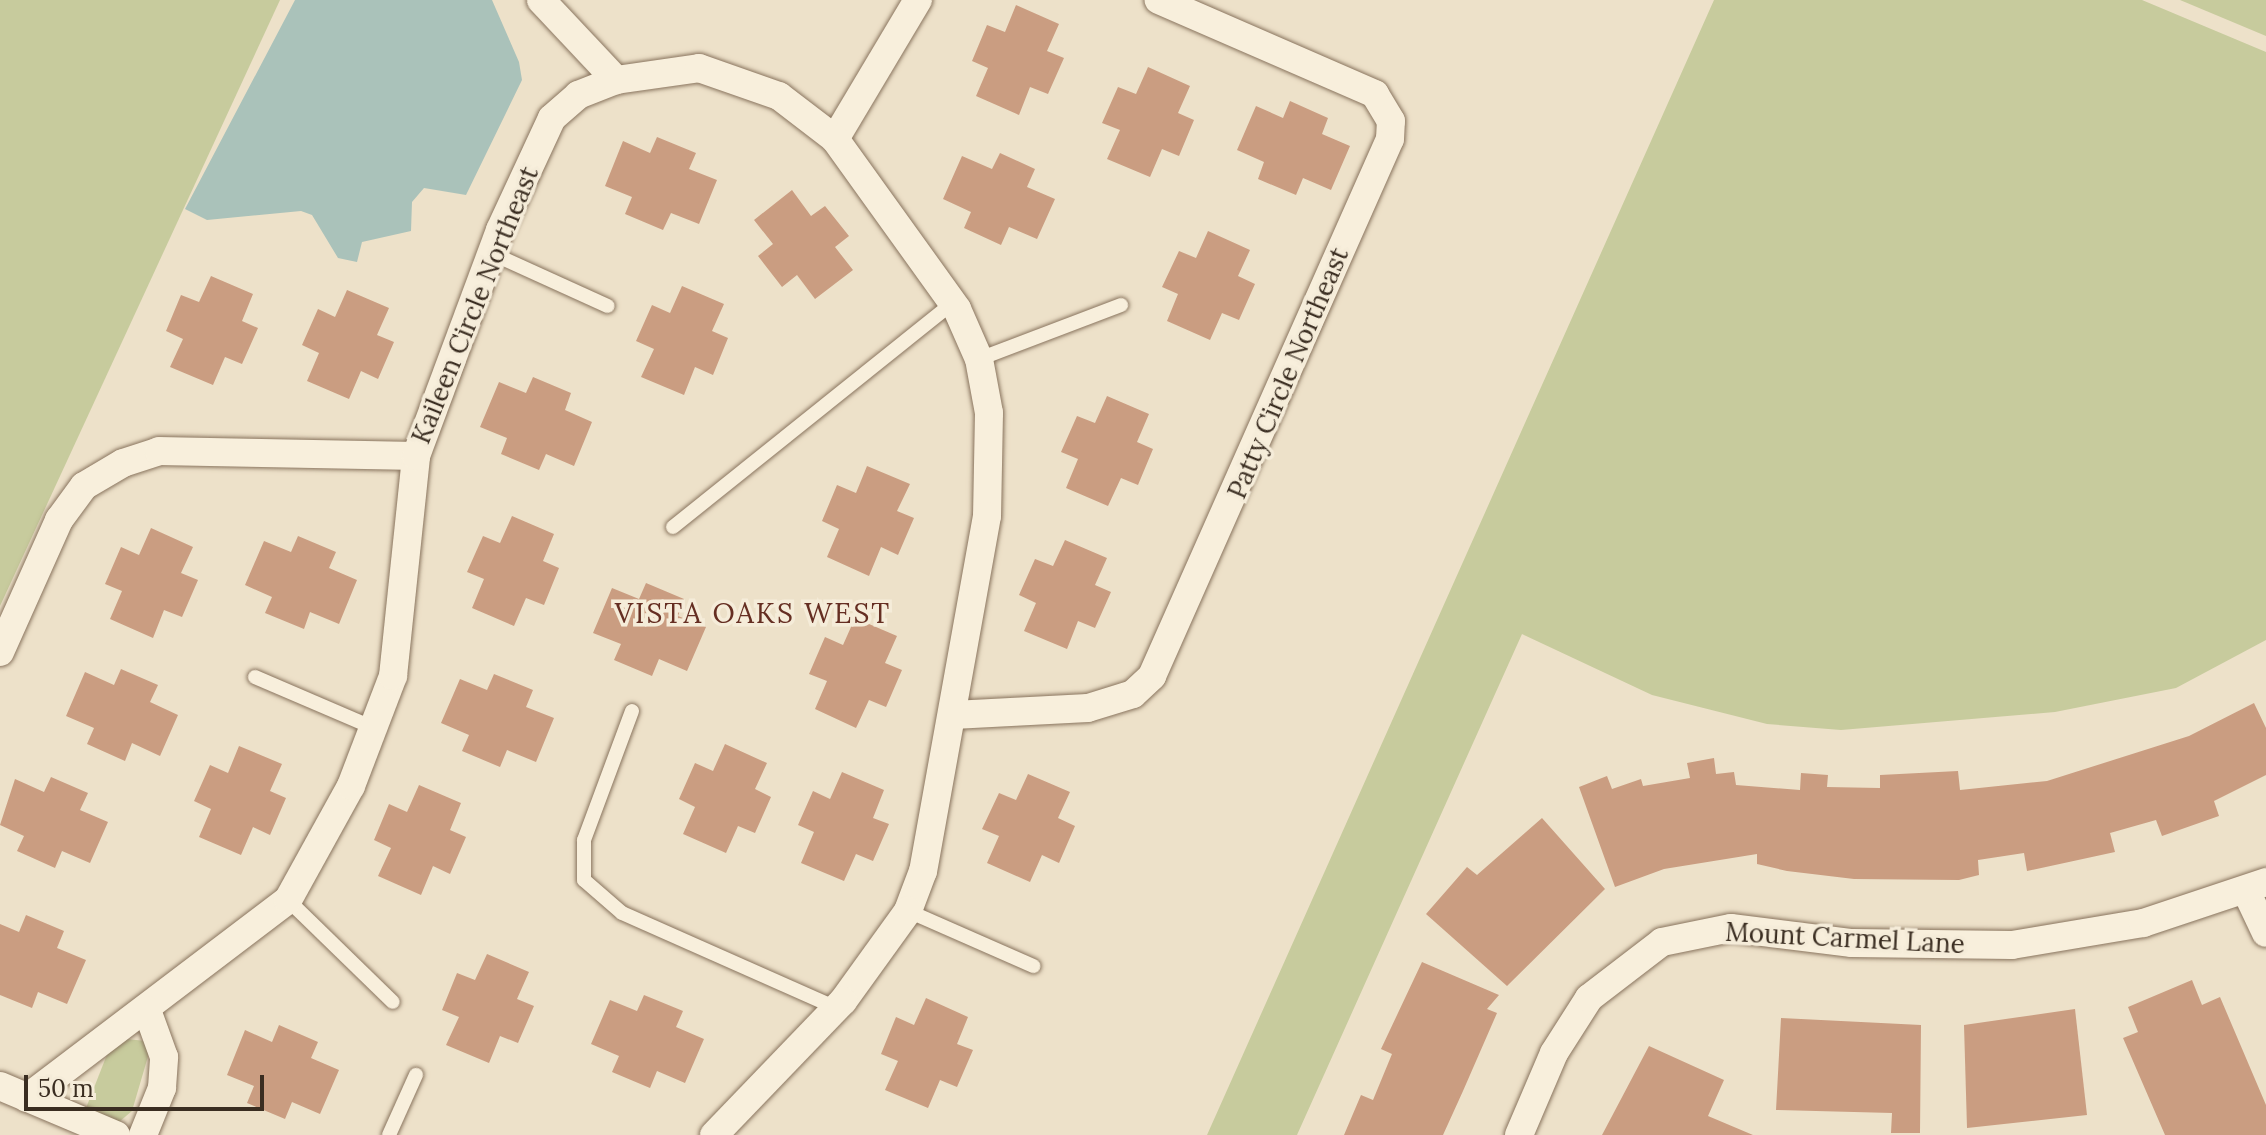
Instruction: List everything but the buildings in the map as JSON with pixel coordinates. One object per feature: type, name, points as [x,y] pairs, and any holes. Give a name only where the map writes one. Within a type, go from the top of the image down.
[{"type":"street","points":[[541,0],[616,80]]},
{"type":"street","points":[[835,139],[918,0]]},
{"type":"street","name":"Patty Circle Northeast","points":[[953,715],[1088,708],[1133,694],[1152,676],[1390,139],[1391,121],[1375,94],[1159,0]]},
{"type":"street","name":"Kaileen Circle Northeast","points":[[27,1098],[147,1010],[288,900],[374,728],[393,676],[416,456],[491,253],[552,118],[578,95],[616,80],[699,68],[740,78],[779,96],[835,139],[953,303],[979,359],[989,413],[987,516],[953,715],[908,911],[836,1008],[719,1133]]},
{"type":"street","points":[[0,652],[59,520],[84,486],[123,463],[159,451],[416,456]]},
{"type":"street","points":[[2257,887],[2266,933]]},
{"type":"street","name":"Mount Carmel Lane","points":[[1519,1135],[1554,1053],[1589,998],[1662,942],[1731,928],[1852,943],[2012,945],[2143,923],[2257,887]]},
{"type":"street","points":[[143,1135],[162,1088],[164,1057],[147,1010]]},
{"type":"street","points":[[0,1086],[116,1135]]},
{"type":"lane","points":[[491,253],[608,306]]},
{"type":"lane","points":[[673,527],[953,303]]},
{"type":"lane","points":[[979,359],[1121,305]]},
{"type":"lane","points":[[255,677],[374,728]]},
{"type":"lane","points":[[632,711],[584,840],[584,880],[622,913],[836,1008]]},
{"type":"lane","points":[[288,900],[393,1002]]},
{"type":"lane","points":[[908,911],[1033,966]]},
{"type":"lane","points":[[389,1135],[416,1075]]},
{"type":"green space","points":[[0,0],[280,0],[0,606]]},
{"type":"green space","points":[[1714,0],[2142,0],[2266,52],[2266,640],[2176,688],[2055,712],[1841,730],[1767,724],[1652,695],[1522,634],[1297,1135],[1207,1135]]},
{"type":"green space","points":[[2180,0],[2266,0],[2266,36]]},
{"type":"green space","points":[[126,1039],[146,1041],[149,1053],[132,1111],[119,1122],[86,1108],[108,1052]]},
{"type":"water","points":[[295,0],[492,0],[519,62],[522,80],[466,195],[424,188],[412,202],[411,231],[362,242],[357,262],[338,258],[312,215],[301,211],[207,220],[185,209]]},
{"type":"district","name":"VISTA OAKS WEST","points":[[753,613]]}]
